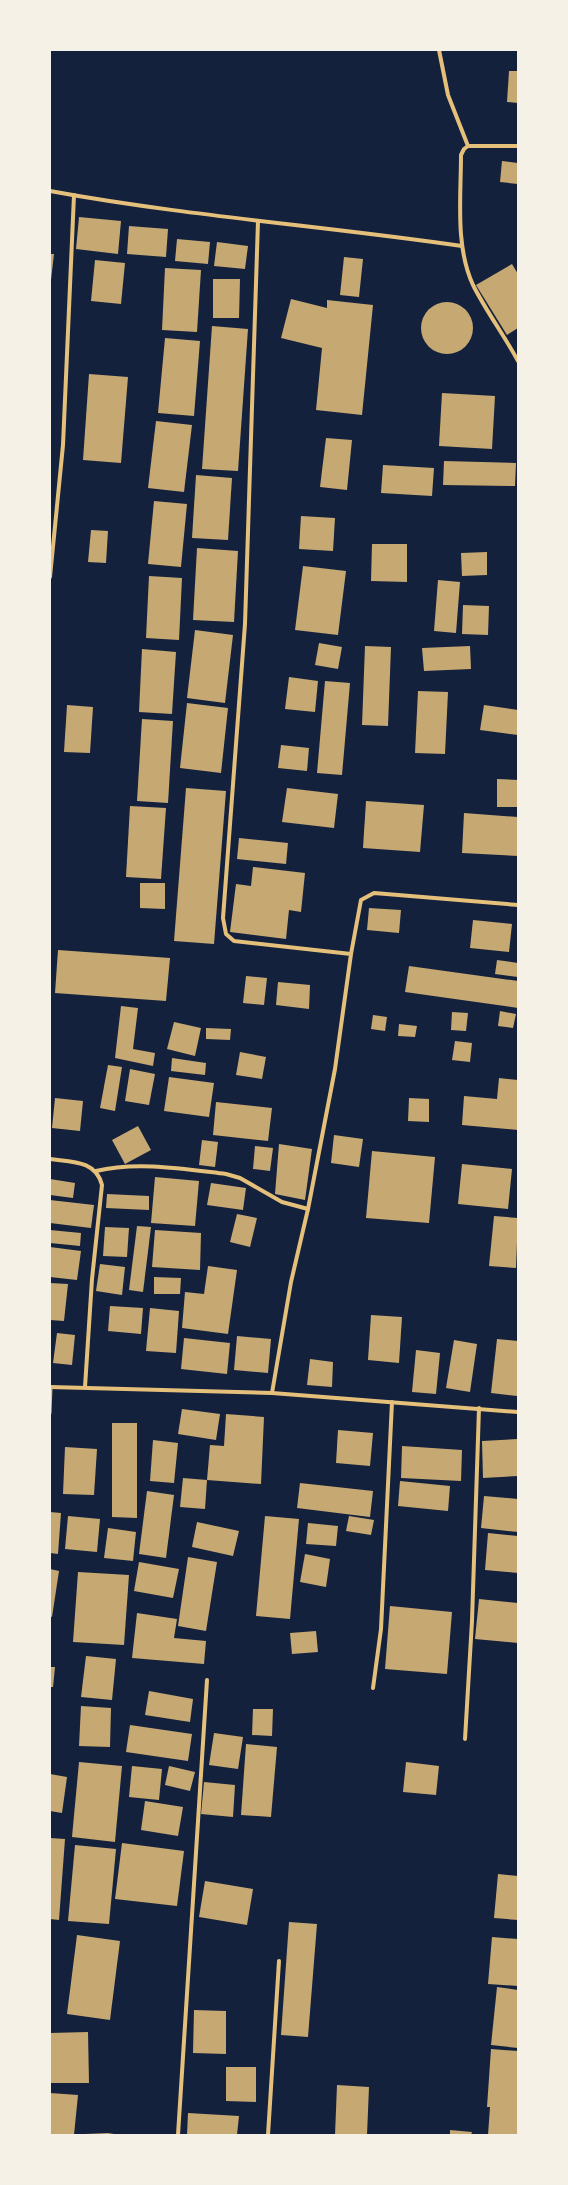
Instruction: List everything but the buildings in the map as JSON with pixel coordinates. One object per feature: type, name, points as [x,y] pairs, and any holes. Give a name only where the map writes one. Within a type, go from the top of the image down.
[{"type":"street","points":[[439,50],[448,95],[468,146]]},
{"type":"street","points":[[518,146],[468,146],[464,149],[461,155],[462,246],[473,284],[518,361]]},
{"type":"street","points":[[50,191],[258,221],[363,232],[462,246]]},
{"type":"street","points":[[50,577],[63,445],[74,195]]},
{"type":"street","points":[[258,221],[245,624],[223,918],[226,934],[234,941],[351,954]]},
{"type":"street","points":[[272,1393],[291,1282],[308,1209],[335,1069],[351,954],[361,900],[374,893],[518,905]]},
{"type":"street","points":[[50,1159],[86,1164],[96,1171],[102,1184],[92,1279],[85,1387]]},
{"type":"street","points":[[96,1171],[111,1167],[131,1166],[226,1174],[240,1178],[282,1202],[308,1209]]},
{"type":"street","points":[[50,1387],[272,1393],[518,1412]]},
{"type":"street","points":[[374,1688],[381,1629],[392,1402]]},
{"type":"street","points":[[465,1739],[472,1621],[479,1408]]},
{"type":"street","points":[[178,2135],[207,1680]]},
{"type":"street","points":[[268,2135],[279,1961]]},
{"type":"lane","points":[[50,1387],[50,1413]]}]
